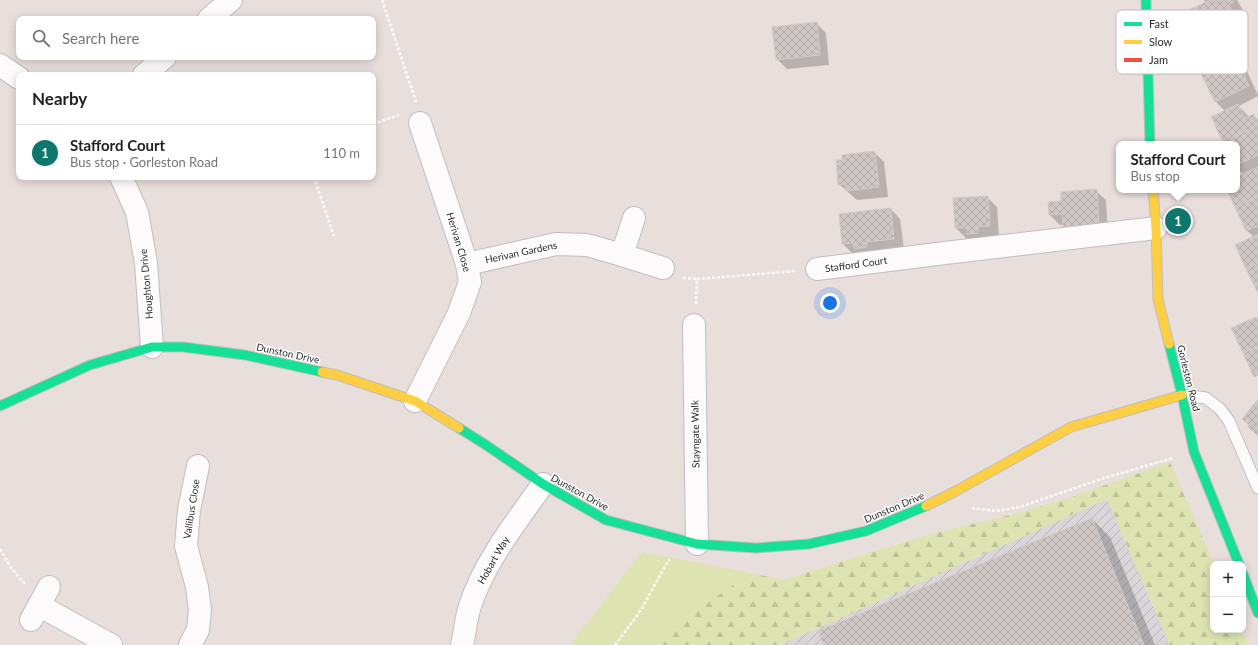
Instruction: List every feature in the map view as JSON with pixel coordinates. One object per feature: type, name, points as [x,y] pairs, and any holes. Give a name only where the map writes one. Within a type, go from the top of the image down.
[{"type":"street","points":[[212,16],[231,0]]},
{"type":"street","points":[[1146,0],[1146,10]]},
{"type":"street","points":[[148,72],[162,60]]},
{"type":"street","points":[[0,65],[16,76]]},
{"type":"street","points":[[1148,74],[1150,141]]},
{"type":"street","name":"Herivan Close","points":[[415,401],[459,313],[470,282],[468,264],[419,116]]},
{"type":"street","name":"Houghton Drive","points":[[122,180],[137,212],[146,263],[152,347]]},
{"type":"street","name":"Gorleston Road","points":[[1154,193],[1158,299],[1182,395],[1194,452],[1247,575],[1258,614]]},
{"type":"street","points":[[622,255],[634,218]]},
{"type":"street","name":"Stafford Court","points":[[817,270],[952,252],[1156,228]]},
{"type":"street","name":"Herivan Gardens","points":[[468,264],[556,244],[587,246],[663,268]]},
{"type":"street","name":"Stayngate Walk","points":[[694,325],[697,544]]},
{"type":"street","name":"Dunston Drive","points":[[0,406],[90,365],[152,347],[183,347],[245,356],[337,375],[415,401],[486,445],[543,484],[606,520],[697,544],[756,548],[809,544],[866,531],[916,511],[954,492],[1071,427],[1182,395]]},
{"type":"street","name":"Vallibus Close","points":[[190,645],[198,630],[200,610],[197,586],[186,546],[189,510],[198,466]]},
{"type":"street","name":"Hobart Way","points":[[462,645],[470,606],[480,580],[498,549],[543,484]]},
{"type":"street","points":[[41,602],[111,645]]},
{"type":"lane","points":[[1182,395],[1206,398],[1220,409],[1230,421],[1258,488]]},
{"type":"path","points":[[376,123],[419,116],[382,0]]},
{"type":"path","points":[[315,180],[334,236]]},
{"type":"path","points":[[694,325],[697,279],[817,270]]},
{"type":"path","points":[[966,507],[995,511],[1020,507],[1101,479],[1194,452]]},
{"type":"path","points":[[0,549],[11,568],[41,602]]},
{"type":"path","points":[[615,645],[641,610],[668,561],[672,559]]},
{"type":"shaded area","points":[[1107,499],[1170,645],[780,645]]},
{"type":"green space","points":[[1170,462],[1213,561],[1210,561],[1210,633],[1243,633],[1249,645],[1170,645],[1107,499],[780,645],[645,645],[751,573],[783,580],[927,535],[1018,513],[1069,498]]},
{"type":"green space","points":[[642,552],[751,573],[645,645],[570,645]]},
{"type":"building","points":[[1210,0],[1234,0],[1234,2],[1229,4],[1232,10],[1189,10]]},
{"type":"building","points":[[817,22],[820,55],[776,60],[772,27]]},
{"type":"building","points":[[1201,74],[1212,74],[1203,78]]},
{"type":"building","points":[[1212,74],[1244,74],[1249,86],[1215,102],[1203,78]]},
{"type":"building","points":[[1238,104],[1245,118],[1254,114],[1258,125],[1223,141],[1211,117]]},
{"type":"building","points":[[1258,125],[1258,155],[1240,164],[1240,141],[1225,141]]},
{"type":"building","points":[[875,151],[879,187],[846,191],[845,184],[838,185],[836,160],[842,160],[842,155]]},
{"type":"building","points":[[1258,167],[1258,196],[1235,207],[1228,193],[1240,193],[1240,176]]},
{"type":"building","points":[[1097,189],[1099,225],[1063,227],[1062,214],[1049,215],[1048,202],[1061,201],[1061,192]]},
{"type":"building","points":[[988,196],[990,226],[978,227],[978,233],[967,234],[967,228],[955,228],[953,198]]},
{"type":"building","points":[[1258,196],[1258,226],[1246,231],[1235,207]]},
{"type":"building","points":[[891,208],[894,239],[867,242],[867,247],[854,249],[853,243],[842,244],[839,214]]},
{"type":"building","points":[[1258,234],[1258,263],[1246,269],[1235,245]]},
{"type":"building","points":[[1258,263],[1258,293],[1246,269]]},
{"type":"building","points":[[1256,317],[1258,321],[1258,346],[1243,353],[1231,328]]},
{"type":"building","points":[[1258,346],[1258,375],[1254,377],[1243,353]]},
{"type":"building","points":[[1258,399],[1258,436],[1242,419]]},
{"type":"building","points":[[1092,518],[1144,645],[824,645],[818,631]]},
{"type":"traffic: fast","points":[[1146,0],[1146,10]]},
{"type":"traffic: fast","points":[[1148,74],[1150,141]]},
{"type":"traffic: fast","points":[[1169,344],[1194,452],[1238,561]]},
{"type":"traffic: fast","points":[[0,406],[90,365],[152,347],[183,347],[245,355],[322,372]]},
{"type":"traffic: fast","points":[[459,428],[543,484],[606,520],[697,544],[756,548],[809,544],[866,531],[926,506]]},
{"type":"traffic: fast","points":[[1246,582],[1258,613]]},
{"type":"traffic: slow","points":[[1153,193],[1158,299],[1169,344]]},
{"type":"traffic: slow","points":[[322,372],[337,375],[415,401],[459,428]]},
{"type":"traffic: slow","points":[[926,506],[1071,427],[1182,395]]},
{"type":"place","name":"Stafford Court","points":[[1178,221]]}]
